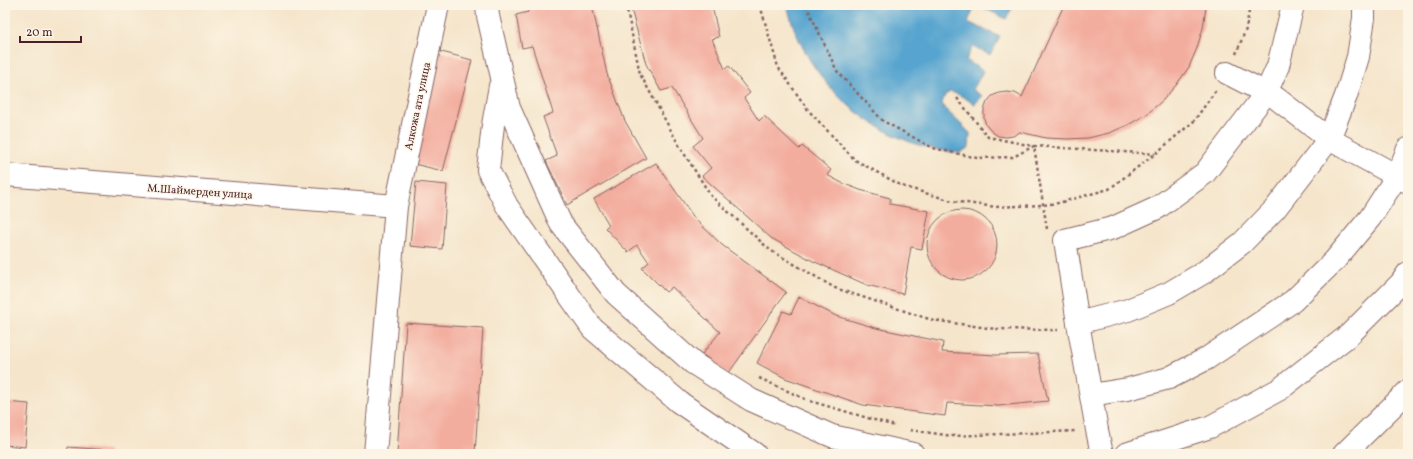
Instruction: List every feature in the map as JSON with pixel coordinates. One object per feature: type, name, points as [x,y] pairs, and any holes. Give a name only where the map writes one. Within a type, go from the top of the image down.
[{"type":"street","name":"Алкожа ата улица","points":[[375,454],[396,206],[438,5]]},
{"type":"street","points":[[487,5],[488,16],[509,108],[561,224],[616,294],[693,362],[751,400],[832,436],[913,454]]},
{"type":"street","points":[[1102,454],[1091,395],[1070,326],[1065,240],[1113,228],[1157,208],[1205,173],[1266,93],[1278,66],[1293,5]]},
{"type":"street","points":[[1070,326],[1128,310],[1169,293],[1203,273],[1242,243],[1271,214],[1329,139],[1346,96],[1358,57],[1364,18],[1364,5]]},
{"type":"street","points":[[1228,73],[1276,98],[1329,139],[1403,179]]},
{"type":"street","points":[[502,75],[493,125],[488,170],[507,206],[592,328],[680,402],[755,454]]},
{"type":"street","points":[[1091,395],[1128,389],[1169,378],[1206,359],[1293,301],[1335,260],[1403,179],[1408,149]]},
{"type":"street","name":"М.Шаймерден улица","points":[[5,175],[396,206]]},
{"type":"street","points":[[1126,454],[1210,427],[1280,389],[1349,335],[1400,283],[1408,272]]},
{"type":"street","points":[[1344,454],[1408,391]]},
{"type":"path","points":[[626,5],[640,74],[680,147],[711,196],[770,250],[835,288],[932,320],[995,329],[1070,326]]},
{"type":"path","points":[[760,5],[778,67],[808,110],[855,160],[902,186],[952,201],[996,207],[1058,203],[1110,189],[1155,154],[1194,121],[1228,73],[1246,29],[1250,6]]},
{"type":"path","points":[[806,5],[837,71],[883,122],[933,148],[977,158],[1013,157],[1034,146],[988,137],[957,98]]},
{"type":"path","points":[[756,376],[812,402],[896,427]]},
{"type":"path","points":[[903,429],[953,436],[1097,430]]},
{"type":"water","points":[[787,5],[975,5],[968,22],[1000,37],[990,55],[973,46],[966,60],[983,71],[973,90],[982,96],[975,104],[958,94],[950,92],[945,95],[942,103],[944,108],[970,133],[969,147],[960,153],[916,144],[888,132],[867,120],[848,105],[816,70],[804,50],[794,28]]},
{"type":"water","points":[[978,5],[1006,5],[1012,8],[1006,19]]},
{"type":"building","points":[[527,5],[592,5],[607,74],[625,121],[646,158],[567,205],[546,161],[557,156],[543,117],[553,113],[532,46],[522,48],[516,15],[528,12]]},
{"type":"building","points":[[630,5],[712,6],[719,37],[712,39],[725,69],[729,66],[750,93],[744,98],[759,121],[764,116],[799,149],[802,146],[831,170],[827,175],[842,183],[860,190],[890,198],[890,204],[929,211],[922,249],[911,247],[903,294],[867,285],[813,261],[771,238],[702,176],[711,168],[693,146],[703,138],[672,88],[661,91],[646,64]]},
{"type":"building","points":[[1064,5],[1206,5],[1206,7],[1203,28],[1189,67],[1163,100],[1147,114],[1128,125],[1109,133],[1088,138],[1046,138],[1020,132],[1013,136],[998,136],[986,125],[984,110],[987,102],[992,96],[999,93],[1015,93],[1022,97]]},
{"type":"building","points":[[438,51],[472,60],[443,171],[410,163]]},
{"type":"building","points":[[656,163],[695,219],[722,245],[786,292],[728,374],[702,354],[720,332],[672,287],[666,292],[642,268],[649,262],[637,245],[628,252],[605,228],[609,225],[594,199]]},
{"type":"building","points":[[416,182],[447,185],[442,249],[410,246]]},
{"type":"building","points":[[962,210],[975,213],[987,220],[994,232],[997,245],[994,258],[987,270],[975,277],[962,280],[949,277],[937,270],[930,258],[927,245],[930,232],[937,220],[949,213]]},
{"type":"building","points":[[799,297],[836,316],[876,328],[943,342],[942,352],[996,355],[1038,354],[1048,401],[998,406],[947,403],[945,416],[863,405],[785,378],[757,363],[783,311],[791,314]]},
{"type":"building","points":[[406,323],[483,328],[475,454],[397,454]]},
{"type":"building","points":[[5,402],[29,404],[25,447],[5,445]]},
{"type":"building","points":[[68,447],[108,450],[108,454],[67,454]]}]
